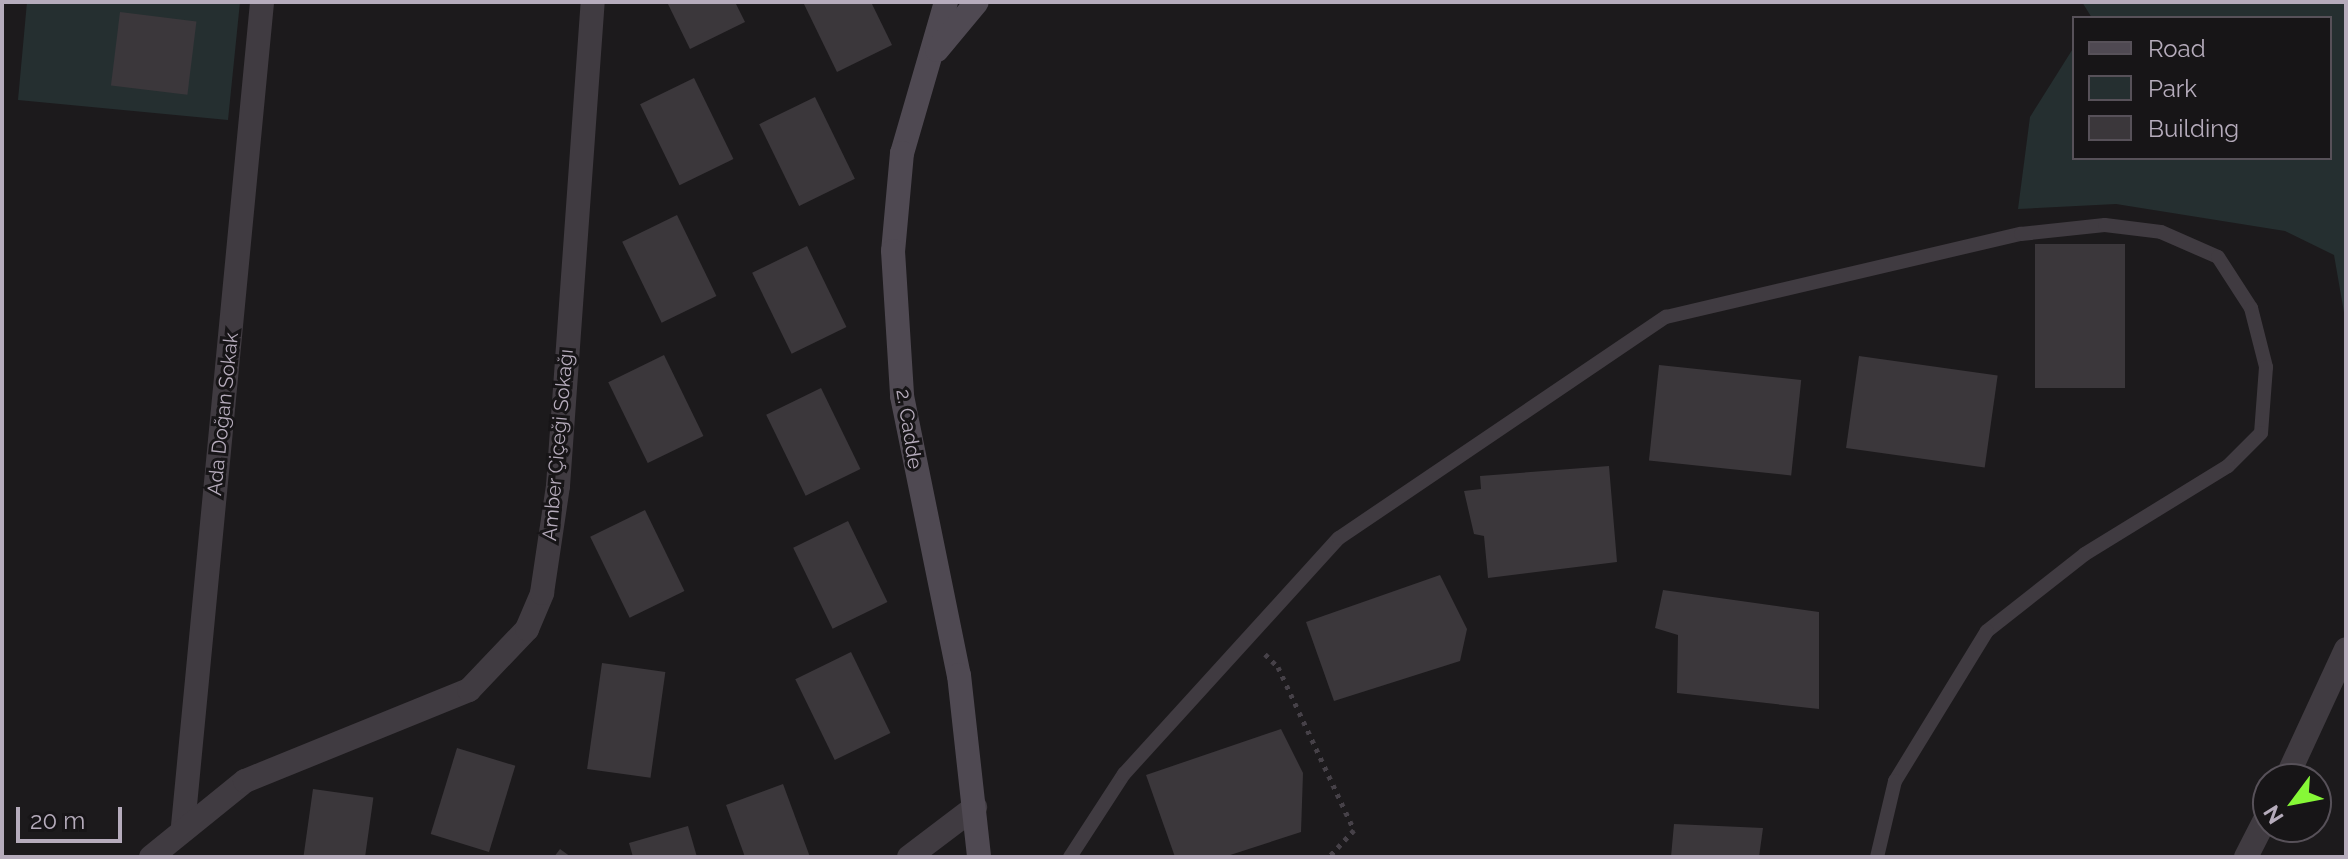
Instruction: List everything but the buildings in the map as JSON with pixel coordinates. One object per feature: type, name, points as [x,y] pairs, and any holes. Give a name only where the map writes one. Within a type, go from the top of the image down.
[{"type":"street","name":"Ada Doğan Sokak","points":[[183,826],[262,2]]},
{"type":"street","name":"Amber Çiçeği Sokağı","points":[[151,857],[183,826],[245,781],[469,690],[527,629],[542,593],[558,486],[593,2]]},
{"type":"street","name":"2. Cadde","points":[[946,2],[902,153],[894,265],[902,396],[959,675],[979,857]]},
{"type":"street","points":[[930,58],[977,2]]},
{"type":"street","points":[[2293,763],[2346,649]]},
{"type":"street","points":[[909,857],[975,807]]},
{"type":"lane","points":[[1070,857],[1124,774],[1339,538],[1666,317],[2021,234],[2105,225],[2161,232],[2218,257],[2251,308],[2266,367],[2261,433],[2228,466],[2085,554],[1987,631],[1895,781],[1877,857]]},
{"type":"path","points":[[1248,639],[1278,667],[1354,830],[1329,857]]},
{"type":"green space","points":[[27,2],[240,2],[228,120],[18,100]]},
{"type":"green space","points":[[2082,2],[2346,2],[2346,324],[2334,255],[2285,231],[2116,204],[2018,209],[2030,117],[2072,50],[2072,160],[2332,160],[2332,16],[2091,16]]}]
